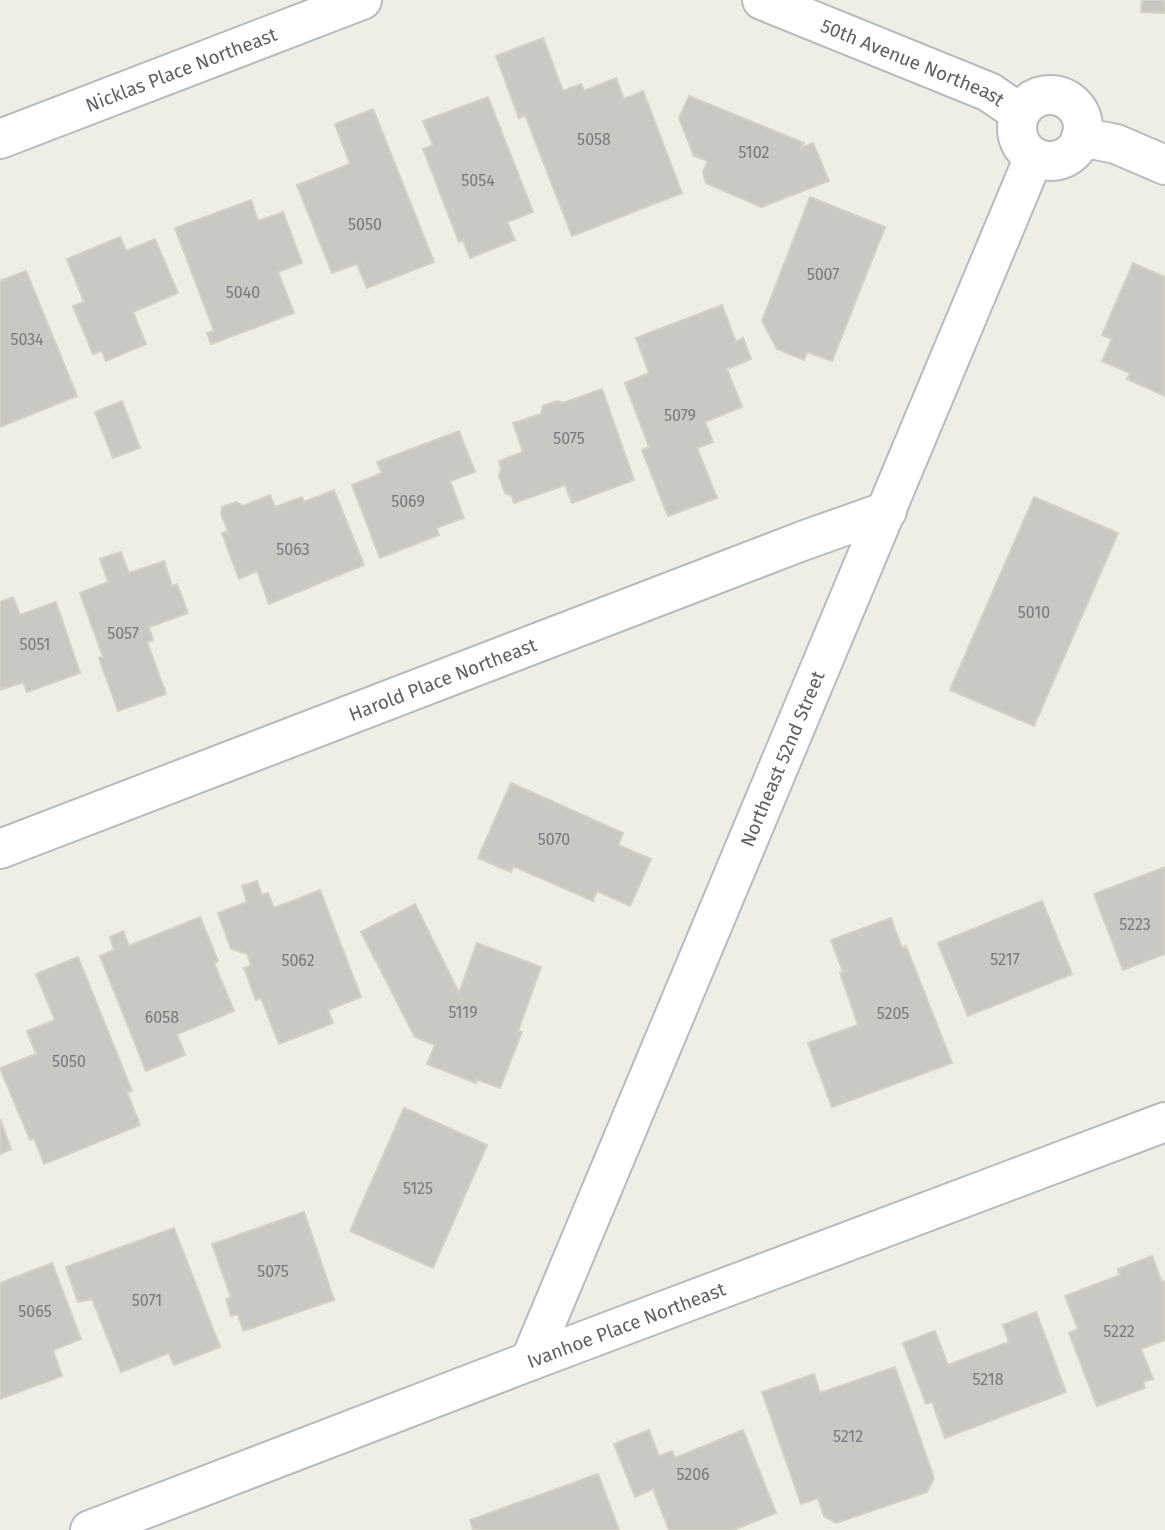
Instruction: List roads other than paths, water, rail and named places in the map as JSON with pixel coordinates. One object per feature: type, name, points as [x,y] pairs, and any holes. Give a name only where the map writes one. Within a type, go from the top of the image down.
[{"type":"street","name":"Nicklas Place Northeast","points":[[0,139],[362,0]]},
{"type":"street","name":"50th Avenue Northeast","points":[[762,0],[989,92],[1020,113]]},
{"type":"street","points":[[1051,94],[1070,101],[1082,119],[1081,137],[1074,150],[1054,161],[1034,157],[1023,148],[1016,127],[1020,113],[1031,100],[1051,94]]},
{"type":"street","points":[[1081,137],[1116,144],[1165,165]]},
{"type":"street","name":"Northeast 52nd Street","points":[[530,1361],[1034,157]]},
{"type":"street","name":"Harold Place Northeast","points":[[0,849],[887,511]]},
{"type":"street","name":"Ivanhoe Place Northeast","points":[[90,1530],[1165,1122]]}]
